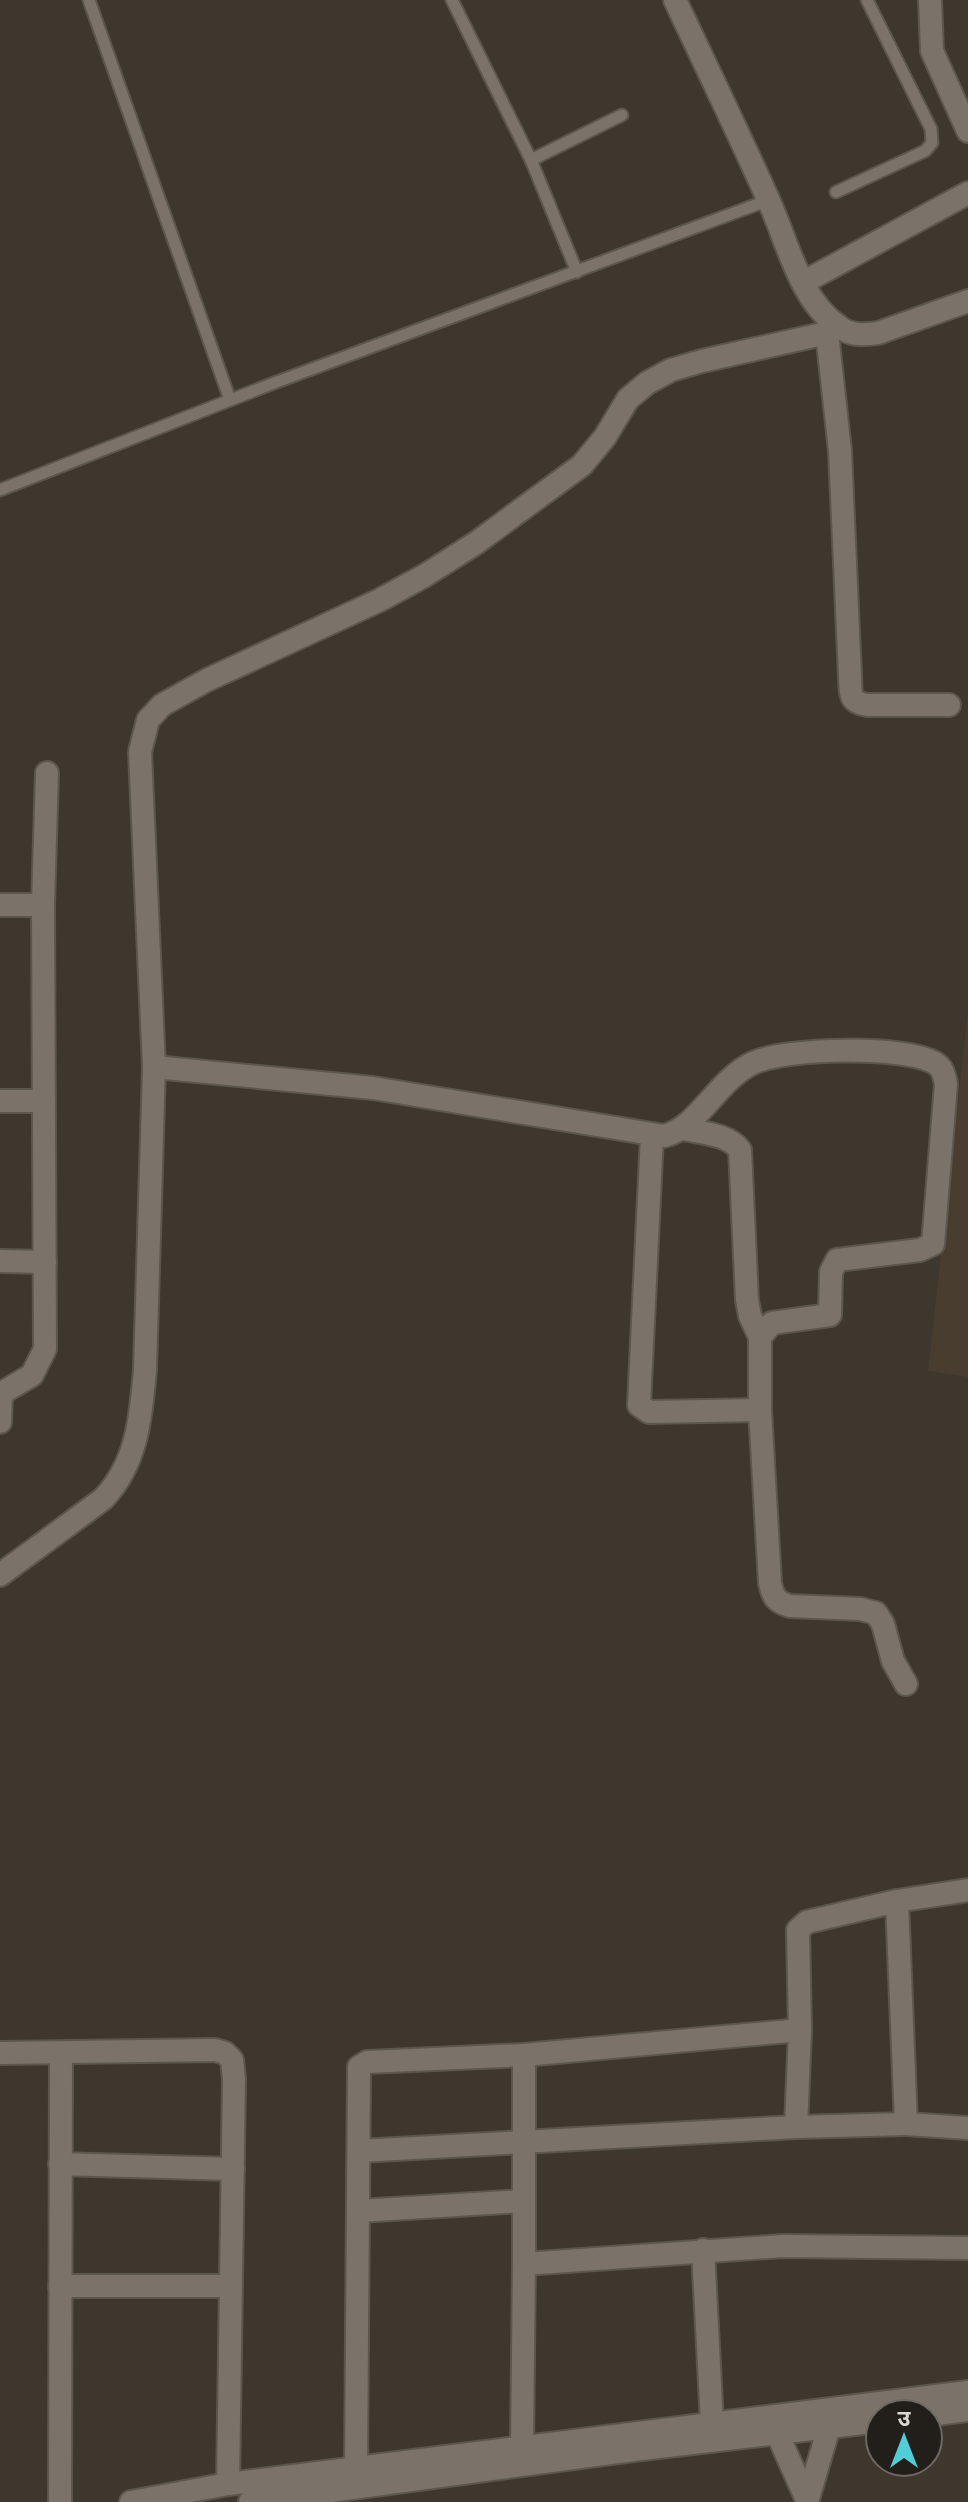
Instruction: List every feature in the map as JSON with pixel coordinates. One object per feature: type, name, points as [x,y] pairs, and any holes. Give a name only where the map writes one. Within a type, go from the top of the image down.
[{"type":"street","points":[[675,0],[813,297],[832,330],[853,700],[867,705],[949,705]]},
{"type":"street","points":[[930,0],[932,51],[968,131]]},
{"type":"street","points":[[813,297],[968,193]]},
{"type":"street","points":[[0,1575],[103,1499],[121,1477],[133,1450],[141,1412],[145,1370],[154,1067],[140,752],[148,720],[156,710],[207,680],[380,600],[476,543],[582,465],[605,437],[628,399],[647,383],[671,370],[832,330],[858,335],[878,333],[968,301]]},
{"type":"street","points":[[0,1422],[0,1394],[32,1375],[45,1349],[43,905],[47,773]]},
{"type":"street","points":[[0,905],[43,905]]},
{"type":"street","points":[[154,1067],[373,1088],[664,1136],[684,1129],[716,1091],[739,1071],[767,1058],[809,1051],[873,1052],[922,1058],[937,1064],[944,1073],[946,1084],[933,1244],[920,1250],[837,1260],[831,1272],[830,1315],[772,1323],[760,1337]]},
{"type":"street","points":[[0,1101],[43,1101]]},
{"type":"street","points":[[684,1129],[734,1142],[740,1150],[747,1300],[750,1316],[760,1337],[760,1410],[773,1597],[790,1606],[860,1609],[876,1613],[883,1624],[891,1656],[906,1684]]},
{"type":"street","points":[[652,1136],[639,1405],[649,1412],[760,1410]]},
{"type":"street","points":[[0,1261],[45,1262]]},
{"type":"street","points":[[796,2127],[800,2030],[798,1930],[807,1922],[897,1901],[968,1890]]},
{"type":"street","points":[[897,1901],[906,2124]]},
{"type":"street","points":[[356,2468],[357,2072],[362,2065],[367,2062],[524,2055],[800,2030]]},
{"type":"street","points":[[0,2053],[215,2050],[225,2053],[232,2060],[228,2484]]},
{"type":"street","points":[[60,2502],[61,2053]]},
{"type":"street","points":[[522,2447],[524,2055]]},
{"type":"street","points":[[359,2151],[796,2127],[906,2124],[968,2128]]},
{"type":"street","points":[[60,2164],[233,2169]]},
{"type":"street","points":[[359,2211],[523,2201]]},
{"type":"street","points":[[524,2264],[798,2246],[968,2248]]},
{"type":"street","points":[[703,2250],[712,2423]]},
{"type":"street","points":[[60,2286],[229,2286]]},
{"type":"street","points":[[131,2502],[228,2484],[968,2392]]},
{"type":"street","points":[[944,2413],[968,2410]]},
{"type":"street","points":[[257,2502],[633,2450],[864,2423]]},
{"type":"street","points":[[807,2501],[829,2427]]},
{"type":"street","points":[[777,2433],[807,2501]]},
{"type":"lane","points":[[89,0],[230,400]]},
{"type":"lane","points":[[452,0],[531,160],[577,272]]},
{"type":"lane","points":[[836,192],[925,151],[932,143],[931,129],[867,0]]},
{"type":"lane","points":[[531,160],[622,115]]},
{"type":"lane","points":[[0,490],[230,400],[769,200]]},
{"type":"shaded area","points":[[968,1010],[968,1377],[928,1371]]}]
